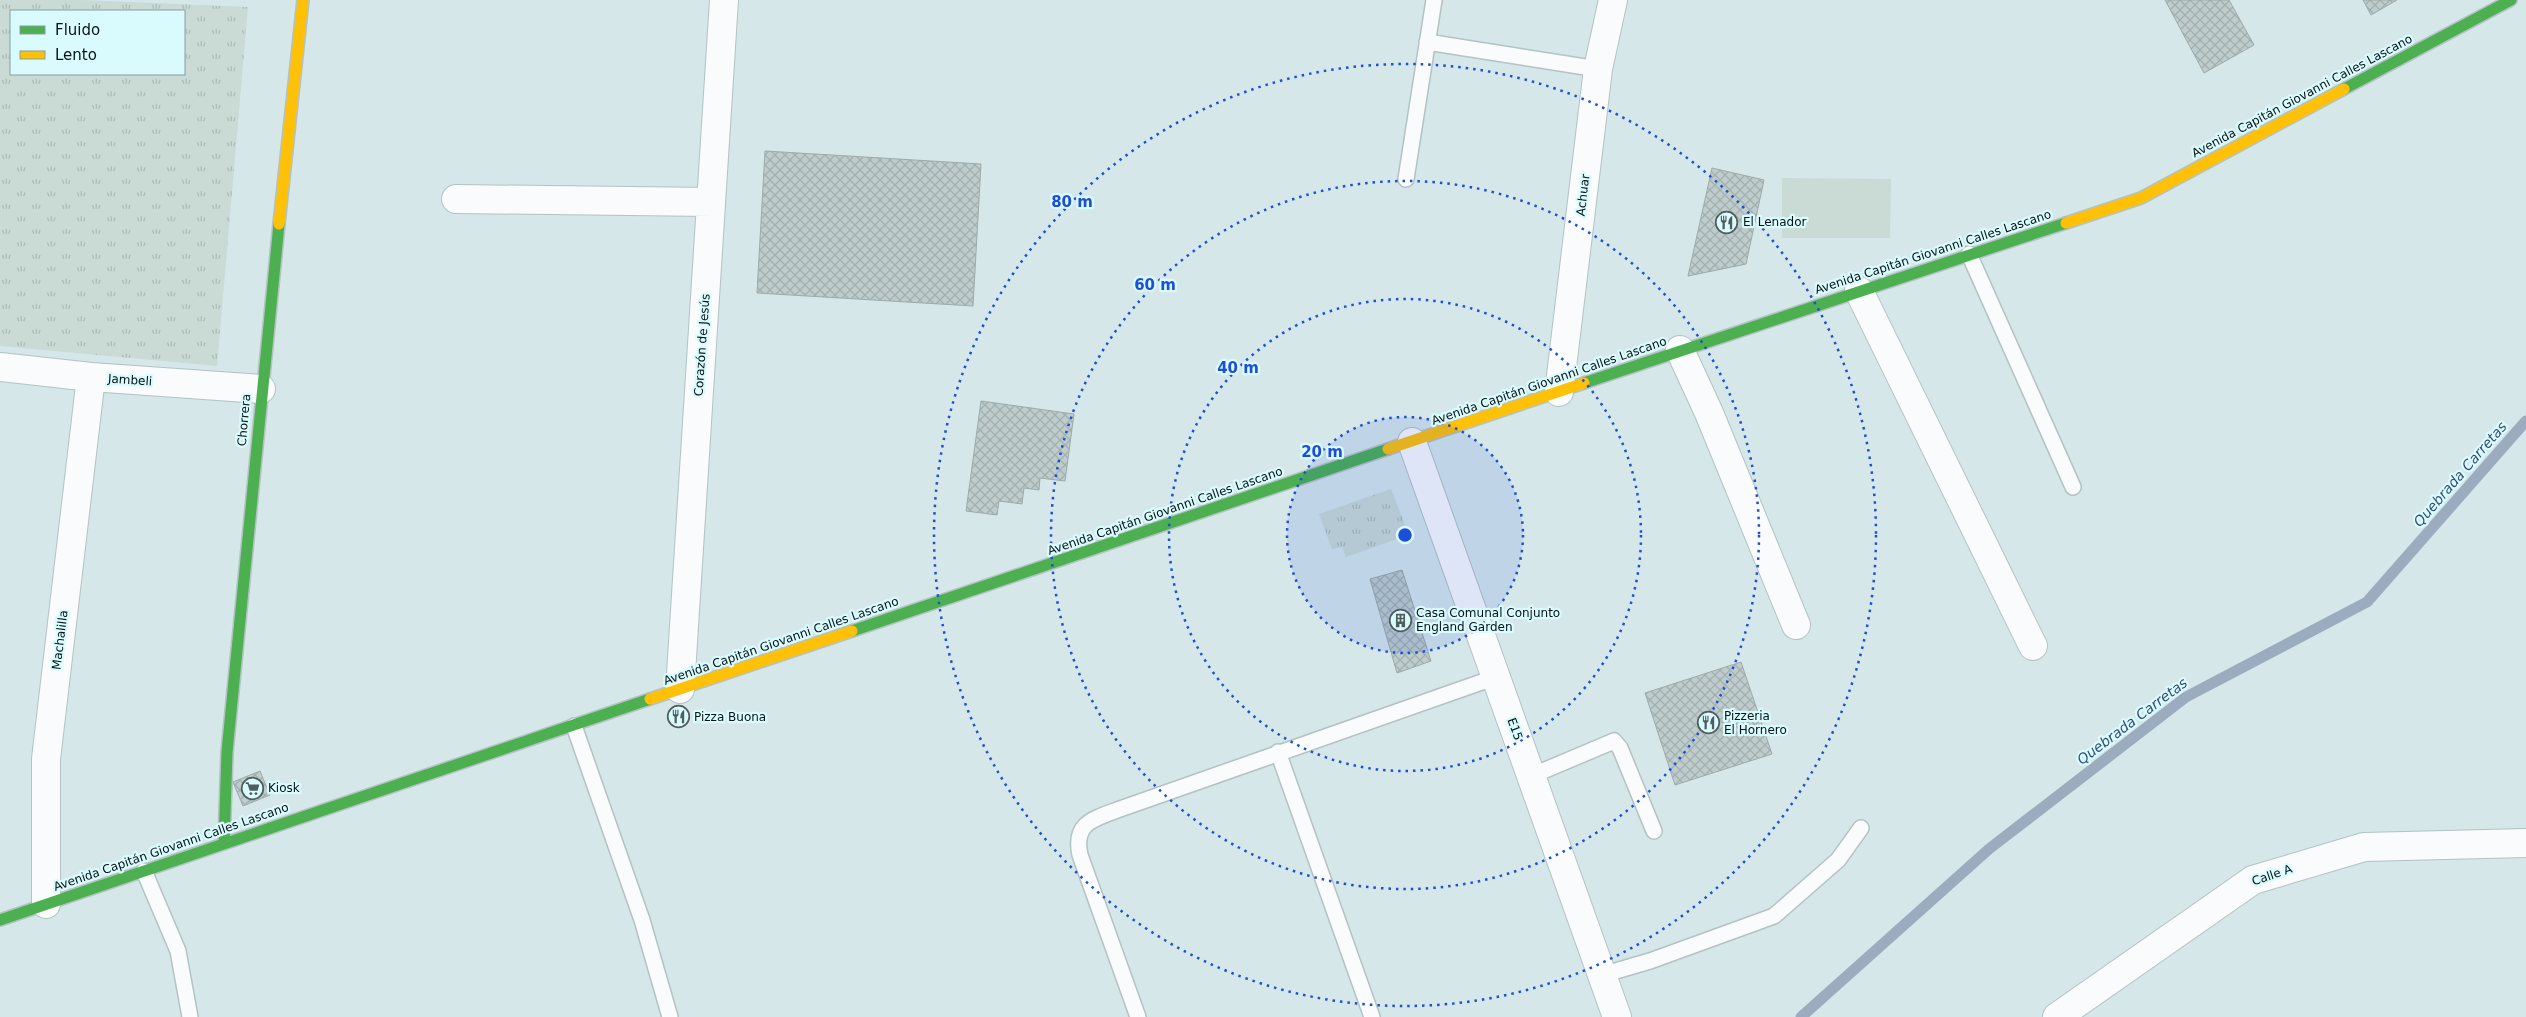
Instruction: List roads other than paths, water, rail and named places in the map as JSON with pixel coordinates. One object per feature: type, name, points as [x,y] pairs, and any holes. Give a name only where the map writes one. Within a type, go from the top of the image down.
[{"type":"main road","name":"Chorrera","points":[[224,844],[227,752],[261,389],[303,0]]},
{"type":"main road","name":"Avenida Capitán Giovanni Calles Lascano","points":[[0,920],[1680,350],[2141,198],[2511,0]]},
{"type":"street","name":"Corazón de Jesús","points":[[680,689],[724,0]]},
{"type":"street","name":"Achuar","points":[[1559,392],[1598,69],[1613,0]]},
{"type":"street","points":[[456,199],[711,202]]},
{"type":"street","points":[[1859,290],[2033,646]]},
{"type":"street","points":[[1680,350],[1709,413],[1796,625]]},
{"type":"street","name":"Jambeli","points":[[0,367],[91,377],[261,389]]},
{"type":"street","name":"Machalilla","points":[[46,904],[46,759],[91,377]]},
{"type":"street","name":"E15","points":[[1412,442],[1617,1017]]},
{"type":"street","name":"Calle A","points":[[2056,1017],[2253,880],[2364,847],[2526,843]]},
{"type":"lane","points":[[1406,179],[1434,0]]},
{"type":"lane","points":[[1427,42],[1598,69]]},
{"type":"lane","points":[[1969,254],[2073,487]]},
{"type":"lane","points":[[1138,1017],[1080,855],[1077,841],[1080,830],[1103,815],[1496,677]]},
{"type":"lane","points":[[574,726],[642,920],[670,1017]]},
{"type":"lane","points":[[1531,776],[1614,741],[1620,748],[1654,831]]},
{"type":"lane","points":[[1278,752],[1372,1017]]},
{"type":"lane","points":[[1602,975],[1650,961],[1774,916],[1838,860],[1861,828]]},
{"type":"lane","points":[[144,871],[178,951],[190,1017]]},
{"type":"waterway","name":"Quebrada Carretas","points":[[1801,1017],[1989,849],[2186,697],[2367,602],[2526,421]]},
{"type":"place","name":"El Lenador","points":[[1727,222]]},
{"type":"place","name":"Casa Comunal Conjunto England Garden","points":[[1400,620]]},
{"type":"place","name":"Pizza Buona","points":[[678,717]]},
{"type":"place","name":"Pizzeria El Hornero","points":[[1708,723]]},
{"type":"place","name":"Kiosk","points":[[252,788]]}]
